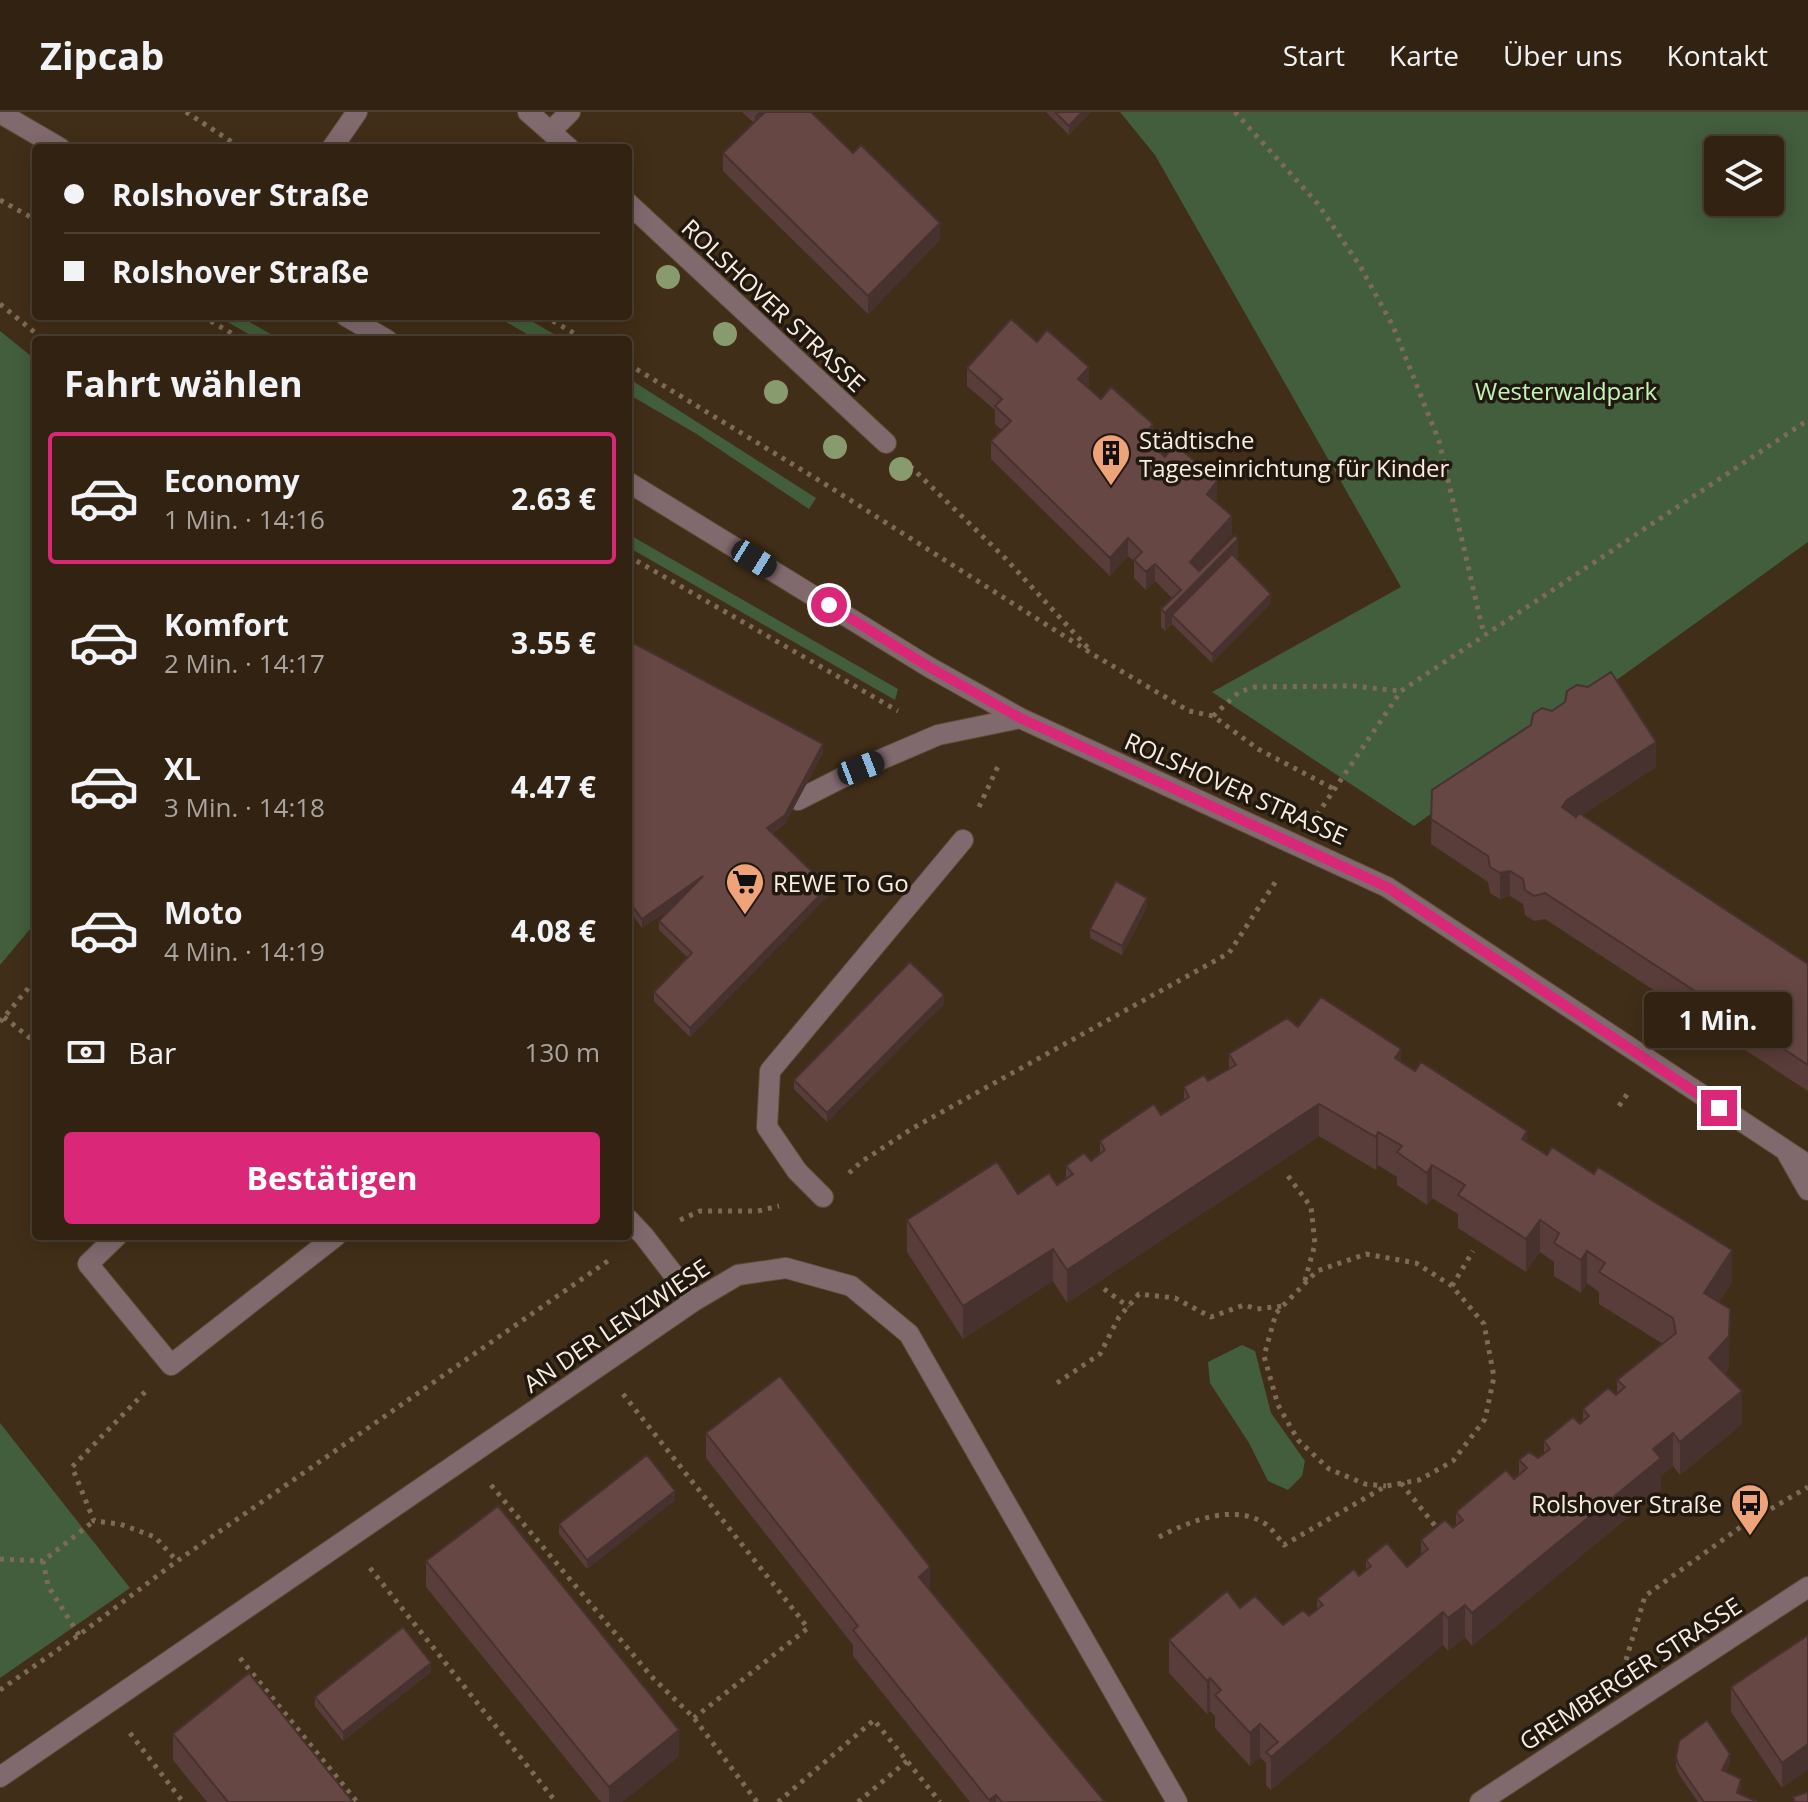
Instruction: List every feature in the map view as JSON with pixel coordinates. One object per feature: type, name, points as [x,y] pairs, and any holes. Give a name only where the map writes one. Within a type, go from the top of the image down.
[{"type":"street","points":[[335,144],[357,112]]},
{"type":"street","points":[[528,112],[565,144]]},
{"type":"street","points":[[551,131],[570,112]]},
{"type":"street","points":[[0,113],[53,144]]},
{"type":"street","name":"ROLSHOVER STRASSE","points":[[632,207],[886,443]]},
{"type":"street","points":[[353,320],[380,336]]},
{"type":"street","name":"ROLSHOVER STRASSE","points":[[632,484],[929,667],[1020,718],[1387,887],[1808,1165]]},
{"type":"street","points":[[798,800],[861,768],[938,735],[1020,718]]},
{"type":"street","points":[[823,1197],[797,1171],[767,1127],[770,1071],[963,840]]},
{"type":"street","points":[[1785,1150],[1808,1190]]},
{"type":"street","points":[[632,1223],[694,1301]]},
{"type":"street","points":[[113,1240],[88,1264],[171,1365],[331,1240]]},
{"type":"street","name":"AN DER LENZWIESE","points":[[0,1777],[694,1301],[738,1275],[786,1268],[851,1286],[909,1334],[1177,1802]]},
{"type":"street","name":"GREMBERGER STRASSE","points":[[1480,1802],[1808,1587]]},
{"type":"path","points":[[186,112],[235,144]]},
{"type":"path","points":[[1235,112],[1318,204],[1360,266],[1393,326],[1439,441],[1484,635]]},
{"type":"path","points":[[0,200],[32,218]]},
{"type":"path","points":[[0,304],[39,336]]},
{"type":"path","points":[[209,320],[236,336]]},
{"type":"path","points":[[551,320],[579,336]]},
{"type":"path","points":[[632,366],[825,484],[1094,655],[1189,711],[1213,716],[1258,749],[1334,789],[1401,691],[1808,420]]},
{"type":"path","points":[[886,443],[1005,558],[1094,655]]},
{"type":"path","points":[[632,558],[938,735]]},
{"type":"path","points":[[1213,716],[1239,692],[1254,687],[1353,686],[1401,691]]},
{"type":"path","points":[[963,840],[1020,718]]},
{"type":"path","points":[[0,1690],[177,1561],[644,1236],[700,1211],[758,1211],[823,1197],[861,1162],[913,1128],[1229,953],[1278,878]]},
{"type":"path","points":[[32,984],[2,1020],[32,1040]]},
{"type":"path","points":[[1288,1176],[1311,1207],[1315,1244],[1303,1285]]},
{"type":"path","points":[[1452,1286],[1473,1251]]},
{"type":"path","points":[[1366,1254],[1416,1263],[1452,1286],[1484,1324],[1494,1377],[1485,1419],[1453,1461],[1419,1480],[1386,1486],[1365,1484],[1329,1469],[1298,1440],[1278,1405],[1264,1356],[1276,1313],[1317,1271],[1366,1254]]},
{"type":"path","points":[[1104,1289],[1129,1307]]},
{"type":"path","points":[[1057,1383],[1100,1354],[1119,1317],[1139,1294],[1175,1298],[1211,1317],[1244,1305],[1257,1309],[1284,1306]]},
{"type":"path","points":[[94,1521],[72,1467],[171,1365]]},
{"type":"path","points":[[601,1365],[808,1628],[694,1718]]},
{"type":"path","points":[[467,1457],[651,1676],[694,1718],[757,1802]]},
{"type":"path","points":[[1401,1483],[1442,1534]]},
{"type":"path","points":[[1159,1537],[1191,1521],[1240,1513],[1267,1526],[1284,1545],[1386,1486]]},
{"type":"path","points":[[1608,1719],[1645,1596],[1742,1526],[1808,1487]]},
{"type":"path","points":[[1787,1501],[1792,1507]]},
{"type":"path","points":[[0,1559],[43,1561],[94,1521],[120,1524],[155,1537],[177,1561]]},
{"type":"path","points":[[347,1539],[556,1802]]},
{"type":"path","points":[[43,1561],[48,1586],[79,1635]]},
{"type":"path","points":[[217,1629],[357,1802]]},
{"type":"path","points":[[107,1704],[183,1802]]},
{"type":"path","points":[[778,1802],[874,1720],[940,1802]]},
{"type":"path","points":[[858,1802],[907,1761]]},
{"type":"green space","name":"Westerwaldpark","points":[[1120,112],[1808,112],[1808,542],[1414,826],[1212,692],[1401,587],[1155,155]]},
{"type":"green space","points":[[224,320],[246,320],[274,336],[252,336]]},
{"type":"green space","points":[[503,320],[530,320],[557,336],[530,336]]},
{"type":"green space","points":[[0,331],[32,357],[32,927],[0,965]]},
{"type":"green space","points":[[632,381],[816,498],[809,509],[695,433],[632,396]]},
{"type":"green space","points":[[632,536],[898,689],[895,700],[632,549]]},
{"type":"green space","points":[[1242,1345],[1255,1351],[1271,1413],[1305,1461],[1302,1476],[1288,1490],[1268,1481],[1249,1443],[1210,1383],[1208,1362]]},
{"type":"green space","points":[[0,1423],[130,1588],[0,1678]]},
{"type":"building","points":[[765,112],[811,112],[853,153],[861,145],[940,223],[868,296],[723,153]]},
{"type":"building","points":[[1055,112],[1082,112],[1069,126]]},
{"type":"building","name":"Städtische Tageseinrichtung für Kinder","points":[[1011,319],[1037,342],[1047,330],[1089,367],[1078,379],[1101,399],[1111,387],[1153,424],[1143,437],[1165,457],[1175,444],[1217,481],[1207,494],[1232,516],[1190,562],[1199,571],[1235,535],[1238,539],[1165,613],[1161,609],[1181,590],[1155,564],[1146,572],[1134,560],[1142,552],[1128,538],[1110,558],[991,441],[1011,421],[995,406],[1002,399],[967,368]]},
{"type":"building","points":[[1232,554],[1271,594],[1212,654],[1172,615]]},
{"type":"building","points":[[632,642],[823,744],[785,815],[767,828],[828,887],[690,1028],[654,992],[692,953],[659,921],[703,876],[642,919],[632,905]]},
{"type":"building","points":[[1611,672],[1656,742],[1567,800],[1562,807],[1576,817],[1579,813],[1808,964],[1808,1065],[1545,893],[1534,896],[1525,890],[1523,879],[1510,871],[1500,873],[1490,867],[1488,856],[1431,819],[1432,790],[1531,725],[1533,714],[1542,708],[1552,711],[1565,702],[1567,691],[1577,685],[1588,687]]},
{"type":"building","points":[[1116,881],[1147,898],[1122,946],[1090,929]]},
{"type":"building","points":[[910,962],[944,995],[827,1113],[794,1080]]},
{"type":"building","points":[[1321,997],[1401,1049],[1395,1058],[1415,1071],[1421,1062],[1527,1131],[1522,1139],[1547,1155],[1552,1147],[1594,1174],[1598,1167],[1732,1250],[1704,1293],[1730,1309],[1729,1336],[1709,1358],[1742,1391],[1680,1442],[1673,1433],[1653,1449],[1661,1458],[1472,1613],[1465,1605],[1448,1618],[1443,1612],[1271,1757],[1266,1752],[1278,1742],[1260,1724],[1250,1733],[1215,1695],[1221,1690],[1210,1678],[1207,1681],[1169,1640],[1227,1591],[1240,1608],[1255,1596],[1283,1625],[1303,1610],[1309,1616],[1323,1605],[1317,1599],[1354,1569],[1359,1576],[1371,1566],[1366,1560],[1387,1543],[1407,1567],[1428,1549],[1421,1540],[1445,1520],[1453,1528],[1463,1520],[1456,1512],[1506,1470],[1514,1479],[1527,1468],[1519,1460],[1529,1452],[1538,1458],[1550,1449],[1544,1441],[1573,1417],[1580,1424],[1589,1416],[1583,1409],[1608,1388],[1616,1395],[1625,1387],[1617,1380],[1676,1333],[1673,1318],[1599,1272],[1605,1263],[1587,1251],[1581,1260],[1554,1243],[1559,1233],[1540,1220],[1526,1239],[1458,1195],[1465,1185],[1432,1165],[1427,1173],[1397,1152],[1402,1146],[1378,1132],[1376,1137],[1319,1104],[1067,1270],[1053,1249],[963,1306],[907,1220],[997,1162],[1018,1194],[1049,1173],[1057,1185],[1073,1174],[1066,1166],[1084,1153],[1091,1161],[1105,1150],[1100,1141],[1154,1104],[1161,1115],[1189,1097],[1184,1087],[1204,1075],[1208,1081],[1236,1065],[1229,1054],[1287,1018],[1298,1027]]},
{"type":"building","points":[[780,1376],[930,1567],[919,1577],[1105,1802],[1002,1802],[996,1795],[989,1800],[853,1630],[858,1626],[706,1433]]},
{"type":"building","points":[[647,1455],[675,1491],[587,1560],[559,1524]]},
{"type":"building","points":[[498,1506],[679,1730],[609,1787],[426,1561]]},
{"type":"building","points":[[403,1627],[431,1663],[343,1732],[315,1697]]},
{"type":"building","points":[[1808,1635],[1808,1744],[1782,1763],[1731,1687]]},
{"type":"building","points":[[249,1673],[353,1802],[228,1802],[173,1734]]},
{"type":"building","points":[[1707,1720],[1730,1754],[1722,1770],[1741,1779],[1737,1793],[1756,1802],[1704,1802],[1678,1764],[1679,1741]]},
{"type":"building","points":[[1808,1792],[1808,1802],[1795,1802],[1793,1797]]},
{"type":"place","name":"Städtische Tageseinrichtung für Kinder","points":[[1111,487]]},
{"type":"place","name":"REWE To Go","points":[[745,916]]},
{"type":"place","name":"Rolshover Straße","points":[[1750,1537]]},
{"type":"route","points":[[829,605],[929,667],[1020,718],[1387,887],[1719,1108]]}]
